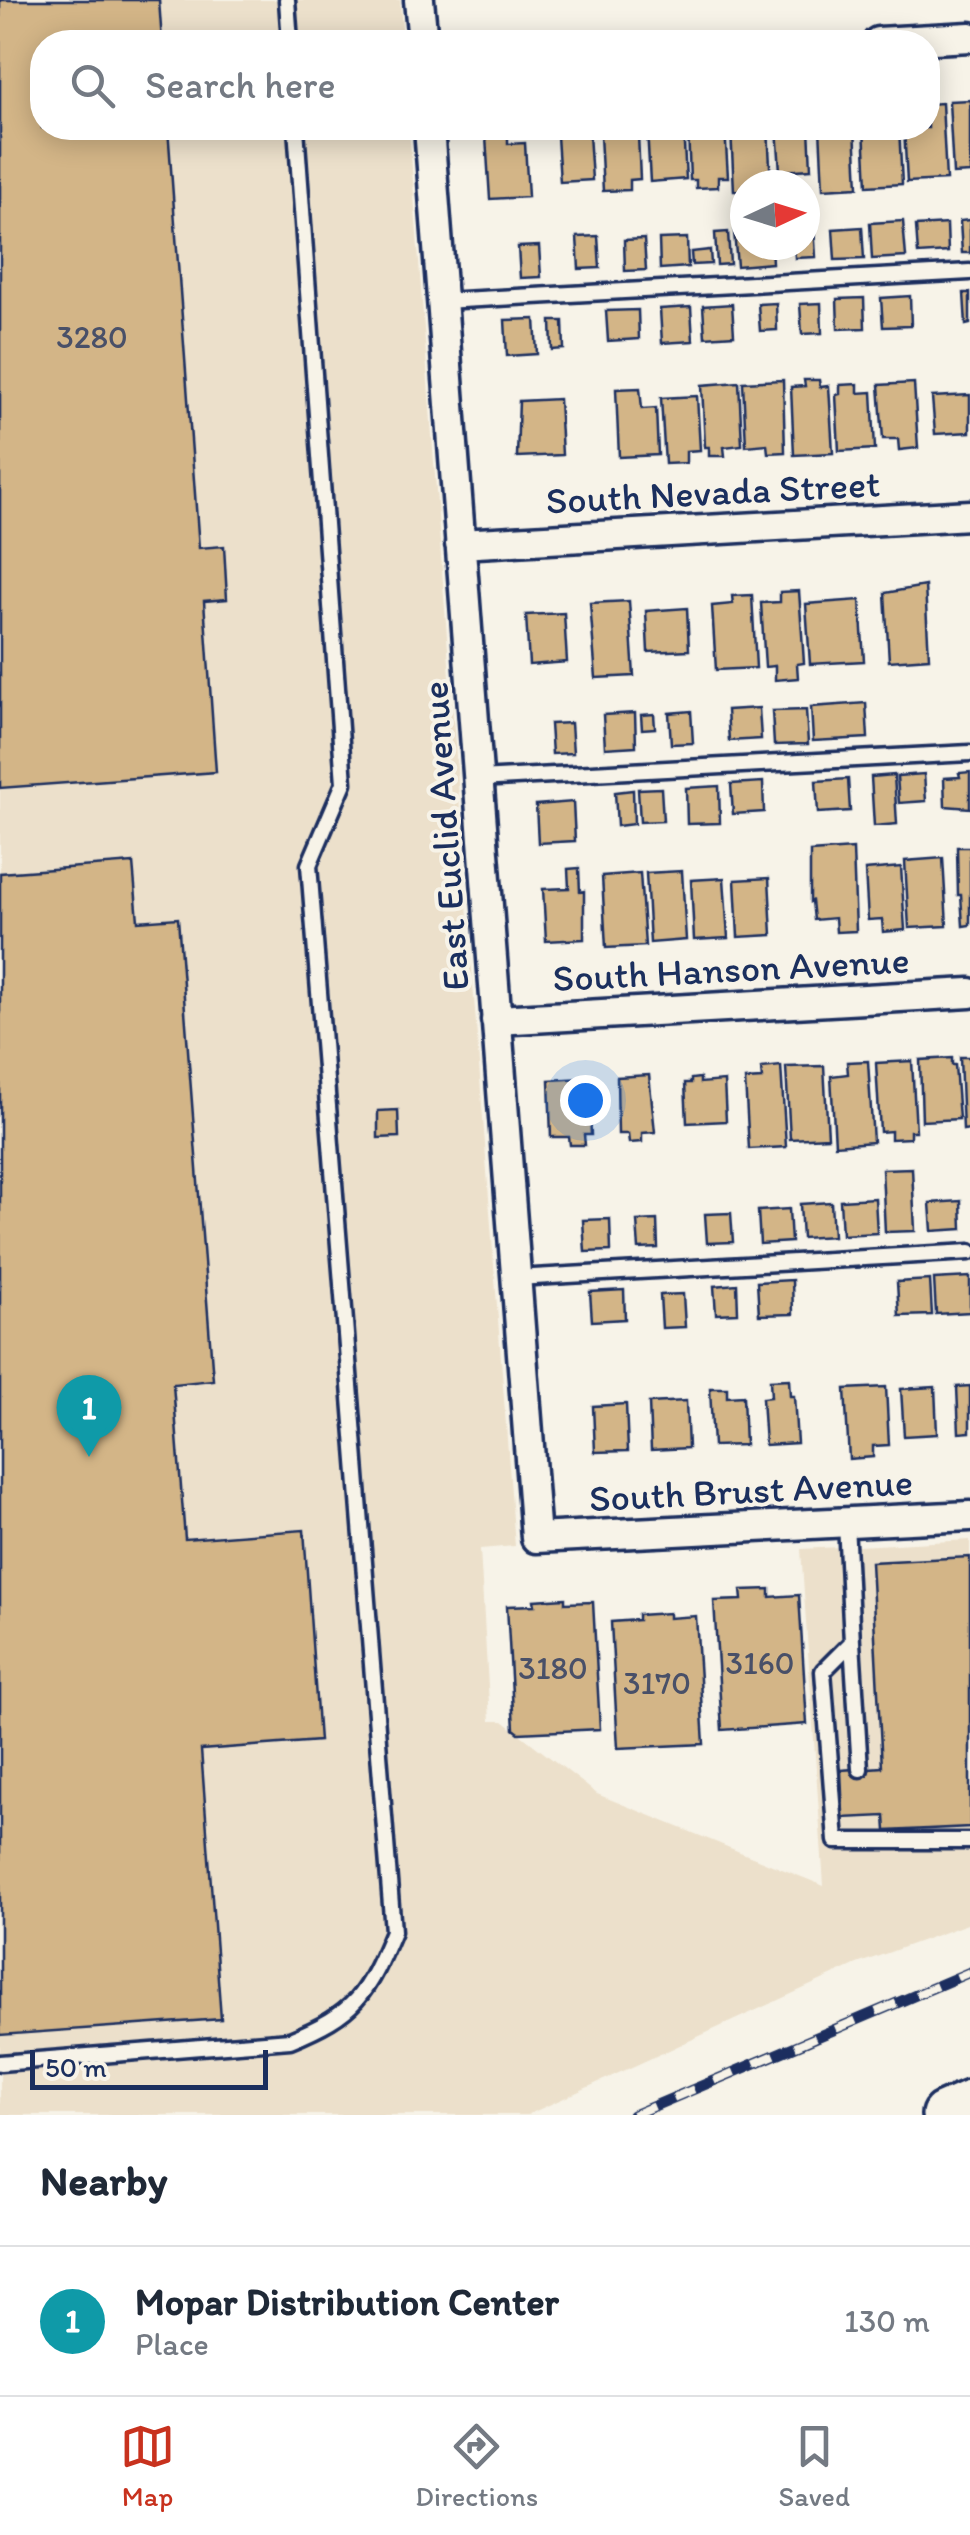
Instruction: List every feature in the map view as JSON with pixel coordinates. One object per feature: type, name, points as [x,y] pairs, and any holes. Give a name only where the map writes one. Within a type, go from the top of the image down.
[{"type":"street","points":[[419,0],[421,30]]},
{"type":"street","points":[[940,39],[970,38]]},
{"type":"street","name":"East Euclid Avenue","points":[[430,140],[536,1538]]},
{"type":"street","name":"South Nevada Street","points":[[460,544],[970,514]]},
{"type":"street","name":"South Hanson Avenue","points":[[496,1020],[970,993]]},
{"type":"street","name":"South Brust Avenue","points":[[536,1538],[970,1516]]},
{"type":"lane","points":[[287,0],[289,30]]},
{"type":"lane","points":[[0,2063],[290,2040],[332,2022],[358,1998],[377,1970],[393,1931],[309,865],[344,784],[297,140]]},
{"type":"lane","points":[[442,302],[970,272]]},
{"type":"lane","points":[[478,779],[970,754]]},
{"type":"lane","points":[[516,1278],[970,1252]]},
{"type":"lane","points":[[846,1522],[860,1769]]},
{"type":"lane","points":[[852,1642],[823,1671],[836,1841],[970,1841]]},
{"type":"shaded area","points":[[0,0],[400,0],[402,30],[30,30],[30,140],[410,140],[515,1546],[480,1549],[490,1721],[503,1721],[597,1794],[824,1886],[801,1549],[970,1540],[970,1923],[857,1964],[527,2115],[0,2115]]},
{"type":"building","points":[[0,0],[159,0],[161,30],[30,30],[30,140],[169,140],[199,548],[224,546],[227,599],[204,601],[216,772],[0,788]]},
{"type":"building","points":[[970,100],[970,173],[953,174],[949,101]]},
{"type":"building","points":[[940,103],[946,180],[907,182],[905,140],[940,140]]},
{"type":"building","points":[[486,140],[525,143],[528,197],[490,199]]},
{"type":"building","points":[[557,140],[589,140],[592,180],[560,182]]},
{"type":"building","points":[[600,140],[638,140],[640,179],[630,180],[630,190],[603,191]]},
{"type":"building","points":[[648,140],[684,140],[686,179],[650,182]]},
{"type":"building","points":[[688,140],[726,140],[728,177],[718,177],[718,187],[696,188],[696,180],[690,180]]},
{"type":"building","points":[[732,140],[769,140],[770,170],[733,170]]},
{"type":"building","points":[[778,140],[810,140],[811,169],[780,170]]},
{"type":"building","points":[[821,140],[856,140],[858,187],[823,189]]},
{"type":"building","points":[[865,140],[900,140],[902,184],[867,186]]},
{"type":"building","points":[[970,220],[970,253],[962,253],[960,221]]},
{"type":"building","points":[[903,221],[906,257],[872,259],[870,223]]},
{"type":"building","points":[[947,224],[948,252],[918,254],[916,226]]},
{"type":"building","points":[[862,227],[864,259],[835,260],[833,229]]},
{"type":"building","points":[[728,232],[730,264],[717,265],[715,233]]},
{"type":"building","points":[[598,236],[600,268],[579,269],[577,237]]},
{"type":"building","points":[[687,238],[688,267],[660,269],[659,239]]},
{"type":"building","points":[[644,239],[646,270],[625,271],[624,240]]},
{"type":"building","points":[[539,246],[541,277],[520,278],[518,247]]},
{"type":"building","points":[[710,250],[711,264],[692,265],[691,252]]},
{"type":"building","points":[[736,260],[772,260],[772,263],[737,266]]},
{"type":"building","points":[[964,293],[970,293],[970,324],[966,325]]},
{"type":"building","points":[[910,296],[911,326],[883,327],[881,298]]},
{"type":"building","points":[[864,298],[865,328],[838,329],[837,299]]},
{"type":"building","points":[[776,303],[777,330],[760,331],[758,304]]},
{"type":"building","points":[[821,303],[822,333],[802,334],[800,304]]},
{"type":"building","points":[[732,304],[734,335],[705,337],[703,306]]},
{"type":"building","points":[[691,307],[693,341],[662,343],[660,309]]},
{"type":"building","points":[[638,310],[639,339],[608,341],[606,311]]},
{"type":"building","points":[[535,319],[537,354],[507,356],[505,320]]},
{"type":"building","points":[[551,321],[563,321],[564,349],[552,350]]},
{"type":"building","points":[[783,380],[785,452],[768,453],[767,444],[746,446],[743,382]]},
{"type":"building","points":[[804,380],[819,380],[820,387],[829,386],[833,453],[794,455],[791,387],[805,386]]},
{"type":"building","points":[[739,382],[742,445],[724,447],[725,456],[709,456],[709,447],[705,447],[702,385]]},
{"type":"building","points":[[914,383],[918,448],[899,450],[898,439],[883,439],[879,385]]},
{"type":"building","points":[[858,384],[858,393],[872,392],[875,449],[839,451],[836,395],[840,394],[840,385]]},
{"type":"building","points":[[640,388],[642,409],[656,408],[658,455],[619,457],[616,389]]},
{"type":"building","points":[[970,395],[970,432],[935,434],[932,397]]},
{"type":"building","points":[[697,396],[700,450],[686,451],[686,463],[665,464],[661,398]]},
{"type":"building","points":[[559,399],[562,455],[517,457],[519,401]]},
{"type":"building","points":[[925,586],[929,658],[889,661],[885,593]]},
{"type":"building","points":[[799,591],[804,663],[797,664],[798,678],[775,680],[775,666],[765,667],[761,603],[780,602],[780,592]]},
{"type":"building","points":[[752,595],[756,668],[716,670],[712,606],[733,604],[732,596]]},
{"type":"building","points":[[860,600],[864,661],[810,664],[806,604]]},
{"type":"building","points":[[629,601],[634,676],[596,678],[590,603]]},
{"type":"building","points":[[687,608],[689,650],[648,652],[646,611]]},
{"type":"building","points":[[564,613],[567,662],[529,665],[526,615]]},
{"type":"building","points":[[866,703],[868,738],[813,741],[811,707]]},
{"type":"building","points":[[759,708],[761,739],[729,741],[727,710]]},
{"type":"building","points":[[806,710],[808,744],[774,745],[772,711]]},
{"type":"building","points":[[691,711],[693,743],[671,744],[669,713]]},
{"type":"building","points":[[635,713],[636,746],[605,748],[603,715]]},
{"type":"building","points":[[654,714],[655,728],[642,729],[641,715]]},
{"type":"building","points":[[571,723],[573,753],[552,754],[550,724]]},
{"type":"building","points":[[970,772],[970,808],[945,806],[944,778]]},
{"type":"building","points":[[924,774],[926,801],[899,803],[897,776]]},
{"type":"building","points":[[894,775],[897,824],[874,826],[871,777]]},
{"type":"building","points":[[848,779],[850,811],[818,813],[816,781]]},
{"type":"building","points":[[763,782],[764,812],[733,814],[731,784]]},
{"type":"building","points":[[719,786],[720,823],[687,824],[686,788]]},
{"type":"building","points":[[661,788],[663,821],[640,822],[638,789]]},
{"type":"building","points":[[633,790],[634,824],[617,826],[615,792]]},
{"type":"building","points":[[573,802],[575,841],[538,843],[536,805]]},
{"type":"building","points":[[957,847],[970,847],[970,925],[963,926],[958,895]]},
{"type":"building","points":[[853,849],[856,931],[836,932],[835,918],[814,920],[810,852]]},
{"type":"building","points":[[943,858],[947,926],[909,928],[905,861]]},
{"type":"building","points":[[133,863],[138,921],[178,918],[213,1380],[173,1384],[185,1539],[304,1530],[319,1741],[201,1750],[221,2019],[0,2035],[0,873]]},
{"type":"building","points":[[901,867],[905,930],[883,932],[882,919],[868,920],[865,870]]},
{"type":"building","points":[[579,868],[580,892],[584,891],[584,939],[546,941],[543,889],[569,888],[568,869]]},
{"type":"building","points":[[682,871],[686,940],[650,943],[646,873]]},
{"type":"building","points":[[640,873],[645,946],[606,948],[602,876]]},
{"type":"building","points":[[724,878],[728,938],[694,940],[691,880]]},
{"type":"building","points":[[769,878],[772,935],[738,937],[735,880]]},
{"type":"building","points":[[960,1057],[970,1057],[970,1129],[963,1130]]},
{"type":"building","points":[[952,1058],[959,1119],[922,1121],[920,1060]]},
{"type":"building","points":[[868,1061],[873,1142],[835,1145],[831,1076],[848,1074],[847,1062]]},
{"type":"building","points":[[912,1061],[916,1131],[910,1131],[910,1138],[891,1139],[891,1131],[880,1132],[876,1063]]},
{"type":"building","points":[[781,1066],[786,1147],[749,1149],[745,1080],[762,1079],[761,1068]]},
{"type":"building","points":[[824,1066],[828,1137],[790,1139],[786,1067]]},
{"type":"building","points":[[649,1075],[655,1132],[642,1133],[642,1142],[629,1143],[628,1134],[618,1134],[617,1077]]},
{"type":"building","points":[[585,1078],[589,1087],[591,1135],[584,1135],[585,1145],[570,1145],[569,1137],[551,1137],[549,1080]]},
{"type":"building","points":[[700,1078],[700,1083],[724,1081],[726,1121],[687,1123],[685,1083]]},
{"type":"building","points":[[398,1110],[399,1137],[378,1138],[378,1111]]},
{"type":"building","points":[[912,1168],[915,1231],[885,1232],[882,1169]]},
{"type":"building","points":[[875,1198],[877,1233],[842,1235],[840,1200]]},
{"type":"building","points":[[961,1201],[962,1229],[932,1231],[930,1203]]},
{"type":"building","points":[[831,1202],[833,1236],[802,1238],[800,1204]]},
{"type":"building","points":[[789,1209],[791,1242],[760,1244],[758,1211]]},
{"type":"building","points":[[731,1213],[733,1242],[707,1243],[705,1214]]},
{"type":"building","points":[[610,1219],[611,1251],[585,1252],[583,1220]]},
{"type":"building","points":[[657,1220],[658,1248],[639,1249],[637,1221]]},
{"type":"building","points":[[970,1277],[970,1312],[936,1314],[934,1279]]},
{"type":"building","points":[[792,1280],[793,1314],[759,1315],[757,1282]]},
{"type":"building","points":[[930,1280],[932,1315],[899,1316],[897,1282]]},
{"type":"building","points":[[737,1284],[738,1313],[716,1314],[714,1286]]},
{"type":"building","points":[[624,1290],[625,1319],[592,1321],[590,1292]]},
{"type":"building","points":[[683,1294],[685,1327],[662,1328],[660,1295]]},
{"type":"building","points":[[789,1379],[797,1443],[765,1445],[762,1398],[771,1397],[770,1380]]},
{"type":"building","points":[[970,1386],[970,1432],[959,1433],[957,1387]]},
{"type":"building","points":[[886,1387],[889,1445],[873,1446],[873,1457],[849,1459],[845,1389]]},
{"type":"building","points":[[935,1387],[937,1434],[904,1436],[901,1389]]},
{"type":"building","points":[[710,1388],[727,1388],[727,1397],[743,1396],[745,1445],[713,1446]]},
{"type":"building","points":[[686,1401],[688,1448],[651,1450],[649,1403]]},
{"type":"building","points":[[626,1404],[628,1451],[595,1452],[593,1406]]},
{"type":"building","points":[[970,1557],[970,1827],[886,1831],[885,1816],[843,1818],[841,1770],[882,1767],[871,1562]]},
{"type":"building","points":[[770,1589],[770,1597],[799,1595],[807,1724],[722,1730],[714,1601],[742,1600],[741,1590]]},
{"type":"building","points":[[565,1598],[565,1603],[593,1602],[600,1729],[519,1733],[514,1729],[507,1606]]},
{"type":"building","points":[[669,1613],[669,1618],[696,1616],[704,1744],[618,1748],[611,1622]]},
{"type":"railway","points":[[633,2115],[970,1972]]},
{"type":"place","name":"Mopar Distribution Center","points":[[89,1457]]}]
